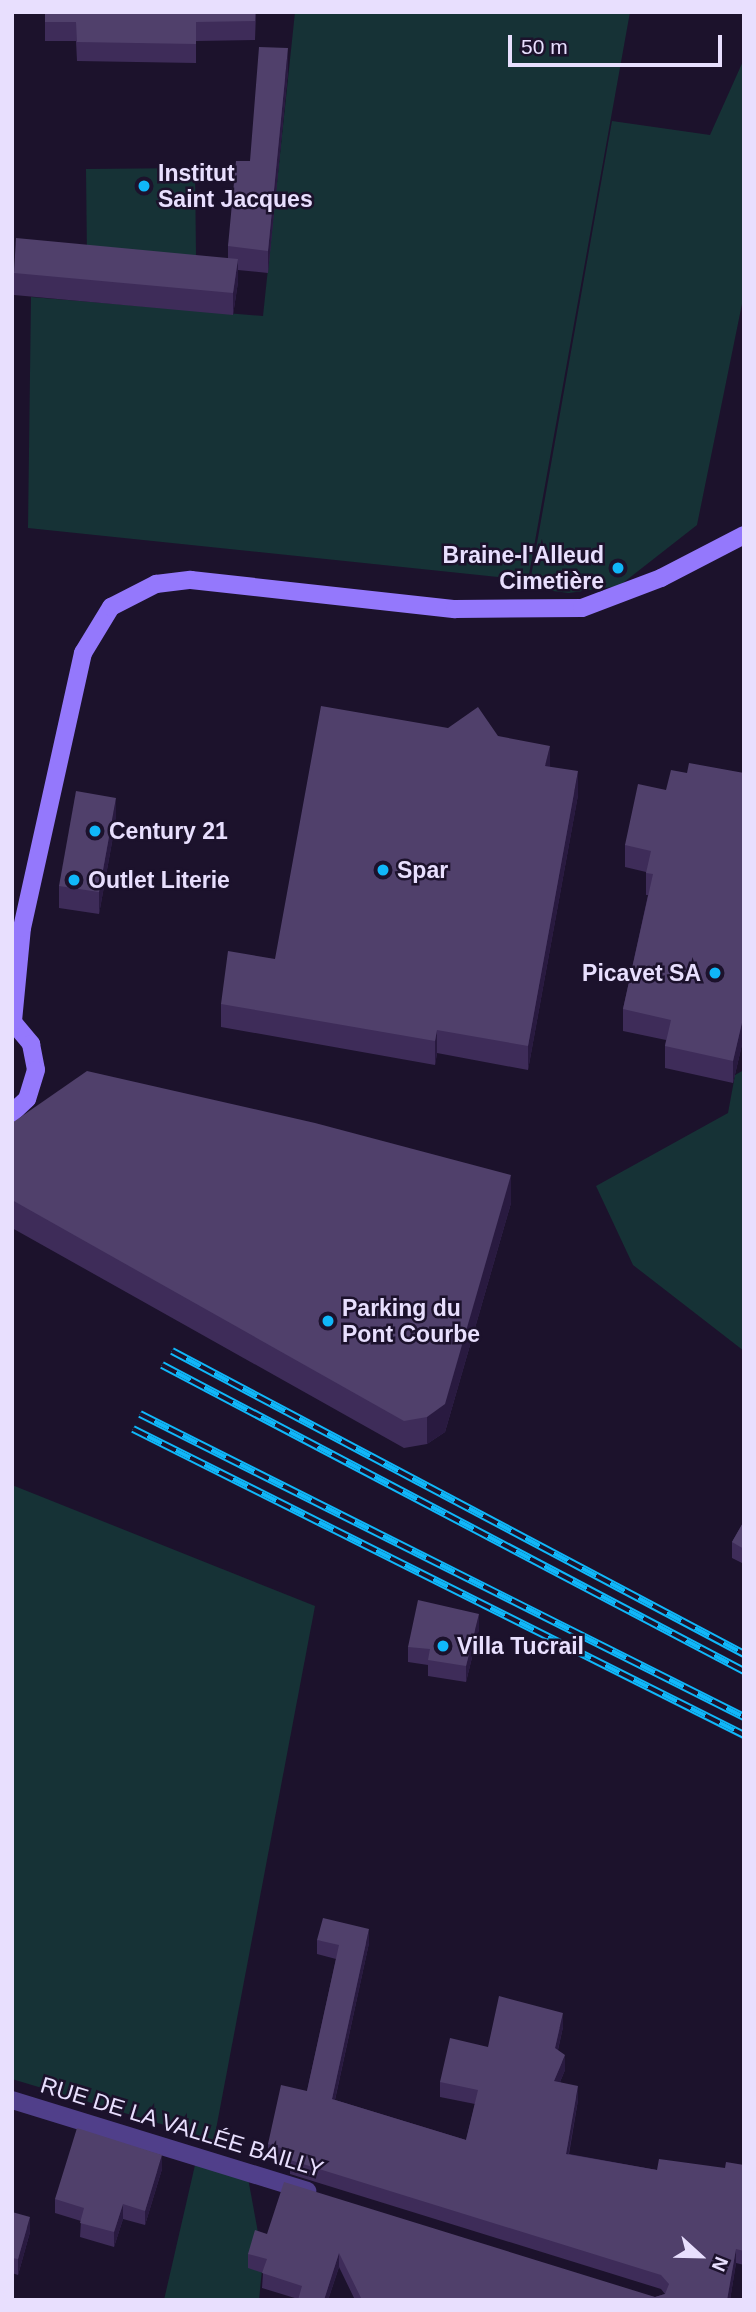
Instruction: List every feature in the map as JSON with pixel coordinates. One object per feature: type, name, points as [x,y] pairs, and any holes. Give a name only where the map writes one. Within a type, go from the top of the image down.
[{"type":"main road","points":[[12,1113],[27,1099],[36,1070],[32,1044],[12,1021],[22,928],[83,653],[111,607],[156,584],[191,580],[455,609],[582,608],[661,578],[744,536]]},
{"type":"main road","points":[[12,948],[22,928]]},
{"type":"street","name":"RUE DE LA VALLÉE BAILLY","points":[[12,2100],[324,2196]]},
{"type":"green space","points":[[295,12],[630,12],[528,580],[28,528],[31,297],[263,316]]},
{"type":"green space","points":[[744,59],[744,294],[697,525],[619,586],[569,593],[529,588],[612,121],[710,135]]},
{"type":"green space","points":[[195,168],[196,256],[87,257],[86,169]]},
{"type":"green space","points":[[744,1070],[744,1351],[633,1265],[596,1186],[728,1113],[735,1075]]},
{"type":"green space","points":[[12,1485],[315,1606],[214,2140],[12,2079]]},
{"type":"green space","points":[[195,2165],[248,2178],[263,2260],[259,2300],[164,2300]]},
{"type":"building","points":[[45,12],[255,12],[255,21],[196,22],[196,44],[77,42],[76,22],[45,22]]},
{"type":"building","points":[[259,47],[288,48],[268,251],[228,246],[236,161],[250,161]]},
{"type":"building","points":[[16,238],[238,259],[233,293],[14,273]]},
{"type":"building","points":[[321,706],[448,728],[478,707],[498,736],[550,746],[545,766],[578,771],[528,1046],[437,1030],[435,1041],[221,1004],[228,951],[275,959]]},
{"type":"building","points":[[689,763],[744,773],[744,1014],[733,1061],[665,1046],[671,1020],[623,1009],[653,874],[646,873],[651,851],[625,845],[638,784],[666,790],[671,770],[687,773]]},
{"type":"building","points":[[76,791],[116,798],[99,892],[59,886]]},
{"type":"building","name":"Parking du Pont Courbe","points":[[87,1071],[315,1123],[511,1175],[445,1404],[427,1417],[404,1421],[12,1200],[12,1123]]},
{"type":"building","points":[[744,1521],[744,1549],[732,1542]]},
{"type":"building","name":"Villa Tucrail","points":[[418,1600],[479,1614],[466,1666],[428,1660],[430,1649],[408,1647]]},
{"type":"building","points":[[323,1918],[369,1929],[332,2099],[466,2140],[478,2090],[440,2082],[450,2038],[488,2047],[499,1996],[563,2013],[555,2048],[565,2055],[554,2081],[578,2086],[566,2154],[657,2170],[659,2159],[725,2168],[726,2162],[744,2165],[744,2251],[736,2249],[727,2300],[362,2300],[339,2253],[324,2300],[298,2300],[302,2286],[262,2273],[267,2259],[248,2254],[255,2230],[267,2234],[284,2182],[655,2297],[665,2294],[669,2284],[661,2275],[290,2160],[293,2152],[268,2144],[281,2085],[307,2091],[339,1945],[317,1940]]},
{"type":"building","points":[[77,2128],[162,2155],[145,2211],[123,2204],[114,2232],[80,2223],[84,2208],[55,2199]]},
{"type":"building","points":[[12,2212],[30,2217],[18,2259],[12,2258]]},
{"type":"railway","points":[[172,1351],[744,1654]]},
{"type":"railway","points":[[162,1365],[744,1671]]},
{"type":"railway","points":[[140,1414],[744,1717]]},
{"type":"railway","points":[[133,1429],[744,1735]]},
{"type":"place","name":"Institut Saint Jacques","points":[[144,186]]},
{"type":"place","name":"Braine-l'Alleud Cimetière","points":[[618,568]]},
{"type":"place","name":"Century 21","points":[[95,831]]},
{"type":"place","name":"Spar","points":[[383,870]]},
{"type":"place","name":"Outlet Literie","points":[[74,880]]},
{"type":"place","name":"Picavet SA","points":[[715,973]]},
{"type":"place","name":"Parking du Pont Courbe","points":[[328,1321]]},
{"type":"place","name":"Villa Tucrail","points":[[443,1646]]}]
